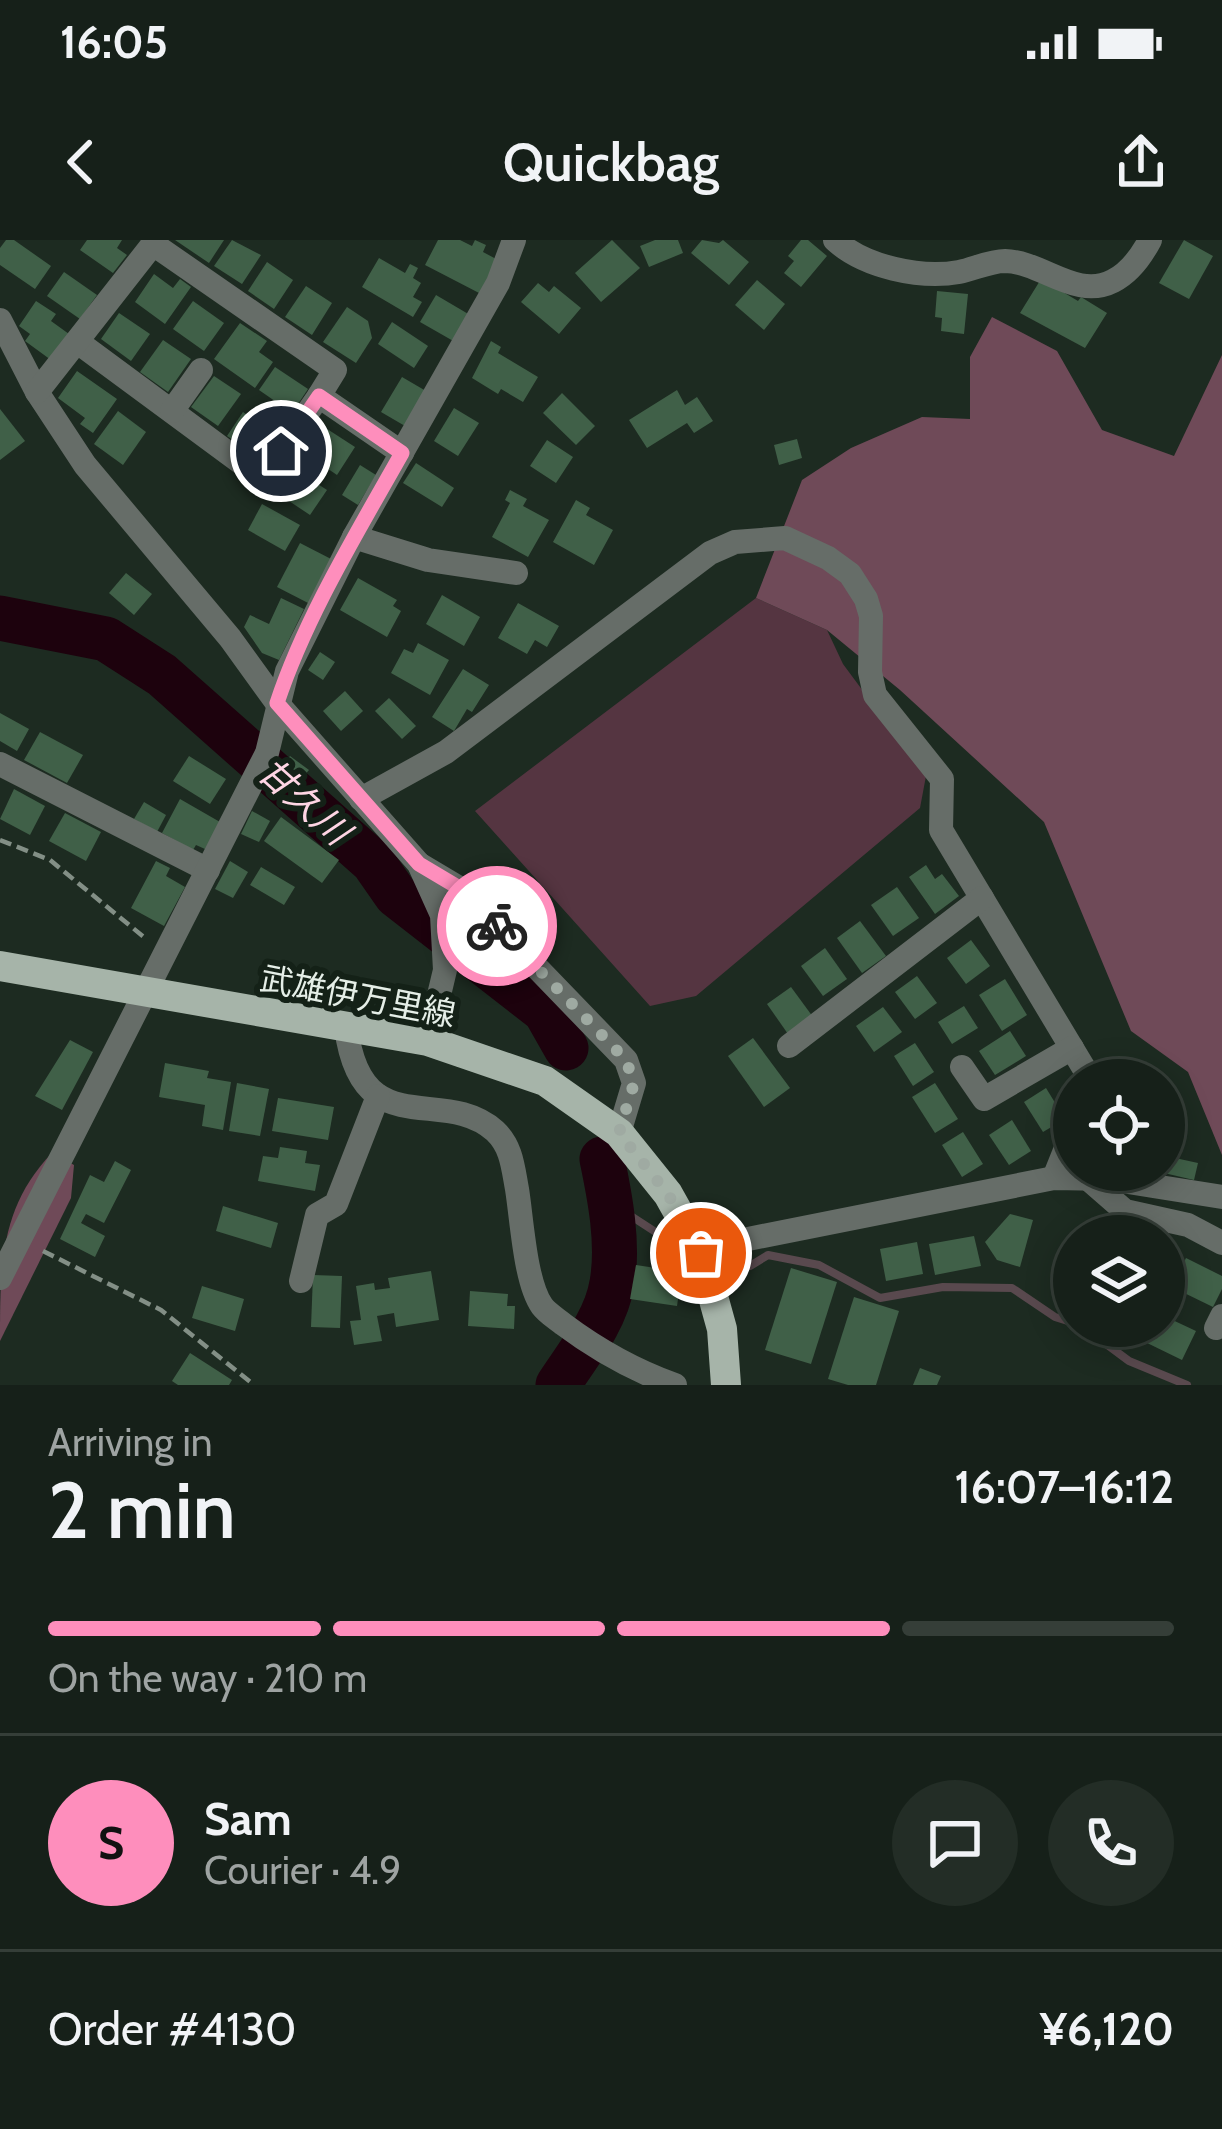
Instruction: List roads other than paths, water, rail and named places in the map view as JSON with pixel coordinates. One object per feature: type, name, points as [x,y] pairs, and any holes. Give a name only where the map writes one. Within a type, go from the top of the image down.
[{"type":"main road","name":"武雄伊万里線","points":[[0,966],[428,1041],[545,1081],[619,1133],[668,1194],[701,1253],[722,1329],[726,1385]]},
{"type":"street","points":[[0,1278],[267,753],[287,671],[354,537],[499,283],[514,240]]},
{"type":"street","points":[[835,240],[848,252],[910,273],[954,273],[1004,260],[1040,268],[1082,288],[1112,282],[1141,258],[1150,240]]},
{"type":"street","points":[[38,392],[155,242],[334,370],[262,478],[79,343]]},
{"type":"street","points":[[0,320],[38,392],[85,465],[230,638],[277,703],[419,864],[442,915],[445,970],[428,1041]]},
{"type":"street","points":[[172,411],[201,370]]},
{"type":"street","points":[[319,396],[402,453]]},
{"type":"street","points":[[354,537],[428,560],[516,573]]},
{"type":"street","points":[[361,799],[446,752],[710,553],[747,539],[785,538],[850,574],[866,599],[875,695],[942,778],[941,830],[1079,1059]]},
{"type":"street","points":[[0,764],[208,870]]},
{"type":"street","points":[[419,864],[461,889],[626,1060],[634,1083],[619,1133]]},
{"type":"street","points":[[789,1046],[982,898]]},
{"type":"street","points":[[346,1027],[350,1059],[378,1096],[395,1106],[463,1115],[493,1128],[509,1148],[533,1284],[542,1307],[634,1371],[675,1385]]},
{"type":"street","points":[[962,1067],[984,1099],[1072,1048]]},
{"type":"street","points":[[301,1281],[317,1215],[336,1204],[378,1096]]},
{"type":"street","points":[[701,1253],[748,1239],[1053,1178]]},
{"type":"street","points":[[1102,1191],[1125,1211],[1188,1225],[1222,1243]]},
{"type":"street","points":[[1181,1191],[1222,1197]]},
{"type":"waterway","name":"甘久川","points":[[0,618],[106,639],[162,675],[373,862],[396,895],[545,1011],[566,1048]]},
{"type":"waterway","name":"甘久川","points":[[558,1385],[598,1324],[612,1283],[614,1237],[602,1159]]},
{"type":"waterway","points":[[611,1203],[654,1231]]},
{"type":"waterway","points":[[750,1266],[768,1255],[819,1265],[880,1298],[943,1287],[1012,1288],[1053,1316]]},
{"type":"waterway","points":[[1110,1347],[1129,1361],[1187,1385]]}]
